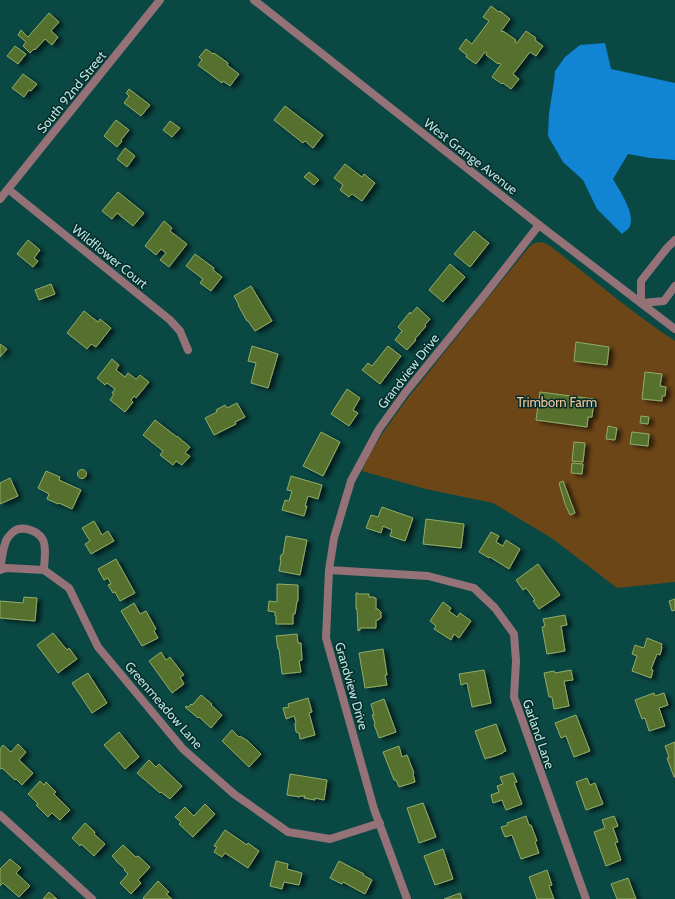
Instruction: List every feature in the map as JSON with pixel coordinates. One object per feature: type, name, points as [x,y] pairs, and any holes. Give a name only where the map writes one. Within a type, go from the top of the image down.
[{"type":"street","name":"South 92nd Street","points":[[0,199],[160,0]]},
{"type":"street","name":"West Grange Avenue","points":[[254,0],[539,225],[675,329]]},
{"type":"street","name":"Wildflower Court","points":[[8,189],[170,320],[180,331],[188,350]]},
{"type":"street","name":"Grandview Drive","points":[[407,899],[374,809],[326,638],[329,570],[334,538],[351,481],[379,429],[405,393],[539,225]]},
{"type":"street","points":[[675,240],[666,248],[641,282],[641,303],[664,301],[675,286]]},
{"type":"street","points":[[20,529],[29,529],[37,533],[42,539],[45,551],[44,570],[6,568],[0,570],[4,546],[7,539],[13,532],[20,529]]},
{"type":"street","name":"Greenmeadow Lane","points":[[44,570],[69,588],[98,647],[183,749],[234,794],[288,832],[330,839],[380,823]]},
{"type":"street","name":"Garland Lane","points":[[329,570],[428,576],[474,588],[495,608],[514,634],[516,661],[514,697],[586,899]]},
{"type":"street","points":[[0,815],[92,899]]},
{"type":"green space","name":"Trimborn Farm","points":[[542,242],[549,245],[627,306],[675,341],[675,582],[617,588],[553,539],[493,503],[426,489],[362,471],[386,428],[416,389],[530,246],[535,243]]},
{"type":"water","points":[[605,43],[611,69],[675,83],[675,160],[628,154],[613,179],[623,196],[631,216],[629,228],[622,234],[597,209],[583,180],[563,162],[548,136],[549,113],[555,71],[565,57],[580,45]]},
{"type":"building","points":[[491,6],[510,19],[501,31],[516,40],[515,42],[517,43],[526,31],[536,38],[535,40],[543,46],[536,56],[530,52],[513,74],[519,79],[511,89],[492,77],[501,64],[498,64],[486,55],[487,53],[485,52],[476,64],[466,57],[467,55],[459,49],[466,39],[472,44],[489,21],[483,17]]},
{"type":"building","points":[[49,13],[59,22],[51,31],[58,37],[52,45],[45,39],[35,50],[34,49],[30,53],[23,46],[26,42],[18,35],[21,30],[28,37]]},
{"type":"building","points":[[15,46],[26,54],[18,64],[7,56]]},
{"type":"building","points":[[206,49],[228,63],[227,65],[239,74],[230,86],[223,81],[222,83],[198,65],[202,60],[199,57]]},
{"type":"building","points":[[23,74],[37,84],[31,91],[29,90],[24,97],[12,88]]},
{"type":"building","points":[[129,89],[150,105],[141,116],[124,103],[129,96],[126,93]]},
{"type":"building","points":[[285,106],[323,135],[313,148],[305,141],[303,143],[274,120]]},
{"type":"building","points":[[116,120],[129,130],[117,147],[104,136]]},
{"type":"building","points":[[170,121],[180,128],[172,137],[163,130]]},
{"type":"building","points":[[125,148],[135,156],[127,167],[117,159]]},
{"type":"building","points":[[345,164],[362,177],[364,174],[375,183],[362,201],[352,194],[349,197],[340,190],[343,185],[334,178]]},
{"type":"building","points":[[309,172],[319,180],[314,185],[304,177]]},
{"type":"building","points":[[118,192],[144,213],[133,226],[117,213],[112,219],[102,211]]},
{"type":"building","points":[[164,221],[172,228],[170,231],[187,244],[169,267],[160,260],[166,253],[161,249],[156,255],[145,246]]},
{"type":"building","points":[[474,231],[489,243],[470,267],[454,254]]},
{"type":"building","points":[[28,240],[40,250],[34,258],[38,261],[33,267],[17,254]]},
{"type":"building","points":[[195,254],[214,268],[213,270],[222,277],[211,291],[200,283],[203,279],[186,266]]},
{"type":"building","points":[[450,264],[465,277],[443,302],[429,290]]},
{"type":"building","points":[[51,284],[55,294],[39,300],[35,290]]},
{"type":"building","points":[[251,286],[272,321],[255,331],[247,321],[234,296]]},
{"type":"building","points":[[417,307],[430,319],[415,339],[416,340],[407,350],[395,340],[402,331],[398,327],[410,312],[411,314]]},
{"type":"building","points":[[84,311],[98,322],[100,319],[111,328],[96,347],[91,344],[87,349],[67,333]]},
{"type":"building","points":[[576,342],[609,347],[607,365],[574,361]]},
{"type":"building","points":[[0,344],[7,349],[0,357]]},
{"type":"building","points":[[252,346],[278,354],[268,388],[251,383],[256,363],[248,361]]},
{"type":"building","points":[[388,346],[401,356],[380,384],[362,370],[368,363],[372,366]]},
{"type":"building","points":[[112,359],[119,365],[116,370],[125,377],[128,373],[136,379],[140,375],[149,382],[136,398],[134,396],[131,400],[133,402],[125,412],[110,400],[115,389],[107,383],[105,385],[97,378]]},
{"type":"building","points":[[645,372],[662,374],[660,386],[666,387],[665,396],[662,396],[662,401],[642,399]]},
{"type":"building","points":[[347,389],[360,398],[353,410],[358,413],[349,426],[331,414]]},
{"type":"building","points":[[540,392],[594,399],[592,417],[588,417],[587,427],[536,420]]},
{"type":"building","points":[[237,403],[245,417],[235,422],[236,424],[214,435],[205,418],[217,412],[216,410],[225,405],[227,408]]},
{"type":"building","points":[[641,416],[649,417],[648,424],[640,423]]},
{"type":"building","points":[[155,420],[190,447],[185,453],[190,456],[182,465],[176,461],[173,465],[160,455],[163,451],[143,435]]},
{"type":"building","points":[[608,426],[617,428],[615,440],[606,439]]},
{"type":"building","points":[[321,432],[340,442],[323,476],[303,466]]},
{"type":"building","points":[[632,432],[649,434],[648,446],[630,444]]},
{"type":"building","points":[[574,442],[585,443],[583,462],[572,461]]},
{"type":"building","points":[[572,463],[583,464],[582,474],[571,473]]},
{"type":"building","points":[[82,469],[87,474],[82,479],[77,474]]},
{"type":"building","points":[[46,471],[60,477],[59,480],[81,490],[72,509],[47,499],[49,494],[38,488]]},
{"type":"building","points":[[291,476],[322,485],[318,499],[308,496],[304,516],[282,510],[285,500],[289,501],[292,491],[287,490]]},
{"type":"building","points":[[10,478],[18,496],[0,504],[0,483]]},
{"type":"building","points":[[563,481],[575,513],[570,515],[559,483]]},
{"type":"building","points":[[382,507],[413,518],[405,541],[390,536],[392,530],[383,526],[381,533],[366,528],[371,515],[378,517]]},
{"type":"building","points":[[426,519],[464,524],[461,548],[423,544]]},
{"type":"building","points":[[94,521],[102,535],[108,531],[114,541],[91,554],[85,544],[90,541],[82,528]]},
{"type":"building","points":[[491,532],[499,536],[496,542],[503,546],[506,540],[520,549],[509,569],[479,552]]},
{"type":"building","points":[[286,536],[307,540],[300,575],[279,571],[280,559],[281,555],[283,554]]},
{"type":"building","points":[[116,559],[135,593],[120,601],[115,592],[113,593],[108,585],[111,584],[108,578],[104,580],[98,569]]},
{"type":"building","points":[[538,564],[560,595],[539,609],[533,601],[535,600],[526,588],[523,590],[516,580]]},
{"type":"building","points":[[277,584],[298,585],[298,601],[295,614],[293,614],[293,624],[276,624],[275,612],[268,611],[269,601],[277,602]]},
{"type":"building","points":[[356,593],[369,594],[369,597],[376,598],[376,609],[381,612],[381,618],[376,620],[376,628],[360,628],[358,631]]},
{"type":"building","points":[[24,597],[37,598],[35,621],[0,618],[0,601],[23,603]]},
{"type":"building","points":[[675,599],[675,610],[672,611],[669,601]]},
{"type":"building","points":[[443,602],[451,608],[449,611],[457,617],[460,613],[471,621],[459,638],[454,634],[451,640],[434,629],[436,626],[430,621]]},
{"type":"building","points":[[134,603],[140,614],[146,611],[156,629],[154,631],[158,638],[142,646],[121,611]]},
{"type":"building","points":[[565,615],[567,625],[561,626],[565,651],[547,654],[542,627],[545,626],[543,619]]},
{"type":"building","points":[[53,633],[67,650],[69,648],[77,659],[58,673],[37,645]]},
{"type":"building","points":[[297,634],[298,643],[301,643],[302,660],[299,661],[301,672],[282,674],[276,636]]},
{"type":"building","points":[[647,638],[662,644],[660,655],[657,654],[651,669],[653,670],[651,678],[632,671],[637,656],[632,654],[635,645],[644,648]]},
{"type":"building","points":[[383,649],[387,685],[365,688],[359,653]]},
{"type":"building","points":[[161,652],[166,660],[170,657],[184,675],[180,677],[184,684],[172,693],[149,661]]},
{"type":"building","points":[[484,670],[491,703],[472,707],[467,683],[461,685],[459,674]]},
{"type":"building","points":[[571,670],[573,680],[564,681],[569,706],[554,709],[552,697],[549,697],[544,673],[554,671],[555,673]]},
{"type":"building","points":[[88,673],[107,703],[92,713],[72,683]]},
{"type":"building","points":[[654,693],[655,696],[664,693],[668,705],[659,708],[665,726],[649,731],[645,718],[642,719],[635,700]]},
{"type":"building","points":[[201,695],[222,715],[211,728],[185,707],[188,707],[191,704],[192,705]]},
{"type":"building","points":[[308,698],[312,712],[309,713],[315,735],[300,739],[299,733],[296,732],[296,722],[294,716],[286,719],[283,708],[289,707],[288,704]]},
{"type":"building","points":[[384,699],[396,732],[379,738],[374,724],[372,715],[374,715],[371,704]]},
{"type":"building","points":[[576,715],[590,751],[574,757],[566,736],[561,738],[555,723]]},
{"type":"building","points":[[496,724],[506,751],[485,759],[475,731]]},
{"type":"building","points":[[232,730],[239,737],[240,736],[248,741],[261,754],[249,767],[222,741]]},
{"type":"building","points":[[119,732],[139,757],[125,769],[104,745]]},
{"type":"building","points":[[675,742],[674,777],[667,758],[669,757],[665,746]]},
{"type":"building","points":[[18,744],[26,752],[19,760],[33,773],[22,785],[2,768],[0,769],[0,749],[3,745],[11,752]]},
{"type":"building","points":[[399,746],[402,757],[407,755],[414,773],[415,782],[399,787],[396,780],[394,780],[383,752]]},
{"type":"building","points":[[149,760],[156,767],[159,764],[182,786],[170,799],[161,792],[160,793],[137,773]]},
{"type":"building","points":[[513,773],[517,782],[514,783],[522,804],[506,810],[502,800],[493,803],[491,795],[499,792],[497,786],[503,784],[500,777]]},
{"type":"building","points":[[290,774],[327,780],[324,800],[304,798],[305,796],[300,797],[287,795]]},
{"type":"building","points":[[587,778],[590,785],[595,783],[603,804],[586,810],[576,782]]},
{"type":"building","points":[[40,781],[44,785],[46,782],[56,792],[54,794],[70,810],[60,820],[52,813],[48,817],[28,794]]},
{"type":"building","points":[[423,803],[436,837],[419,843],[407,808]]},
{"type":"building","points":[[205,804],[215,814],[193,837],[179,824],[181,822],[175,817],[185,807],[194,816]]},
{"type":"building","points":[[526,816],[537,841],[535,842],[539,853],[521,859],[512,835],[505,837],[501,827],[508,825],[507,823]]},
{"type":"building","points":[[614,816],[618,826],[613,828],[618,842],[615,843],[621,860],[606,866],[594,832],[605,828],[602,820]]},
{"type":"building","points":[[85,823],[105,844],[94,856],[72,838]]},
{"type":"building","points":[[225,830],[247,845],[248,843],[259,851],[248,868],[225,853],[222,857],[214,852],[217,847],[214,846]]},
{"type":"building","points":[[123,845],[150,867],[138,880],[141,883],[131,894],[120,883],[128,874],[112,856]]},
{"type":"building","points":[[443,849],[453,879],[435,885],[424,856]]},
{"type":"building","points":[[10,859],[21,868],[16,873],[30,886],[19,897],[3,883],[0,886],[0,869]]},
{"type":"building","points":[[276,861],[288,864],[287,869],[302,873],[299,885],[284,882],[282,889],[270,886]]},
{"type":"building","points":[[339,861],[364,874],[363,875],[372,880],[365,894],[343,882],[342,884],[330,878]]},
{"type":"building","points":[[547,870],[552,885],[549,886],[554,899],[537,899],[529,877]]},
{"type":"building","points":[[628,878],[636,899],[617,899],[611,884]]},
{"type":"building","points":[[158,881],[169,892],[166,894],[172,899],[144,899],[143,898]]},
{"type":"building","points":[[49,892],[57,899],[43,899]]},
{"type":"building","points":[[460,893],[462,899],[444,899]]}]
